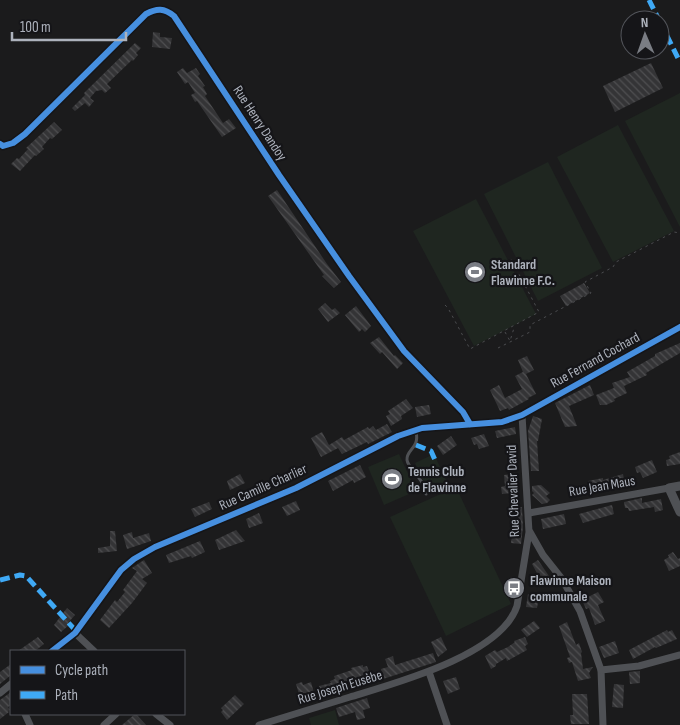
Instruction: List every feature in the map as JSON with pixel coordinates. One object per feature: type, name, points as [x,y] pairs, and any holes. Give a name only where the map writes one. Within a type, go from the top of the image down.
[{"type":"street","name":"Rue Henry Dandoy","points":[[0,144],[3,146],[12,143],[25,134],[146,14],[159,8],[167,10],[174,16],[279,175],[349,276],[404,351],[463,412],[470,424]]},
{"type":"street","name":"Rue Fernand Cochard","points":[[522,415],[680,327]]},
{"type":"street","name":"Rue Camille Charlier","points":[[53,650],[75,633],[121,570],[134,558],[155,547],[296,488],[398,436],[416,430],[502,422],[522,415]]},
{"type":"street","name":"Rue Chevalier David","points":[[429,672],[485,643],[498,634],[515,614],[529,532],[522,415]]},
{"type":"street","name":"Rue Jean Maus","points":[[529,513],[680,486]]},
{"type":"street","points":[[669,488],[680,512]]},
{"type":"street","points":[[529,532],[543,555],[562,579],[580,611],[601,670],[603,725]]},
{"type":"street","points":[[75,633],[93,650]]},
{"type":"street","points":[[601,670],[639,666],[680,655]]},
{"type":"street","points":[[429,672],[447,725]]},
{"type":"street","name":"Rue Joseph Eusèbe","points":[[259,725],[429,672]]},
{"type":"street","points":[[104,725],[115,715]]},
{"type":"street","points":[[157,715],[170,725]]},
{"type":"lane","points":[[416,430],[417,441],[414,448],[408,454],[407,459],[426,489],[426,494]]},
{"type":"path","points":[[498,348],[530,332],[530,325],[591,293],[585,282],[613,267],[616,262],[674,232],[680,233]]},
{"type":"path","points":[[445,305],[470,349],[540,312],[511,259]]},
{"type":"path","points":[[510,341],[514,326]]},
{"type":"path","points":[[505,331],[510,341]]},
{"type":"shaded area","points":[[680,93],[680,227],[625,121]]},
{"type":"shaded area","points":[[618,125],[674,231],[613,262],[557,157]]},
{"type":"shaded area","points":[[548,162],[602,268],[538,301],[484,194]]},
{"type":"shaded area","name":"Standard Flawinne F.C.","points":[[476,199],[536,314],[474,346],[413,231]]},
{"type":"shaded area","name":"Tennis Club de Flawinne","points":[[399,454],[416,491],[384,505],[368,467]]},
{"type":"shaded area","points":[[434,454],[447,482],[428,491],[415,463]]},
{"type":"shaded area","points":[[456,487],[511,604],[446,636],[390,517]]},
{"type":"shaded area","points":[[335,710],[339,725],[311,725],[309,718]]},
{"type":"building","points":[[153,32],[160,33],[160,37],[172,38],[170,49],[152,47]]},
{"type":"building","points":[[135,43],[141,48],[136,53],[138,55],[107,84],[111,88],[105,93],[102,90],[96,91],[90,98],[94,101],[89,107],[85,103],[75,111],[72,108],[85,95],[84,93]]},
{"type":"building","points":[[651,63],[663,88],[615,112],[603,86]]},
{"type":"building","points":[[183,68],[187,73],[196,68],[200,74],[198,76],[205,86],[203,87],[207,94],[205,96],[223,123],[229,119],[236,128],[222,137],[197,101],[195,102],[191,95],[195,93],[188,82],[185,84],[177,72]]},
{"type":"building","points":[[54,122],[62,130],[52,139],[50,138],[42,147],[44,149],[35,155],[20,171],[11,164],[17,158],[19,159],[28,149],[26,148]]},
{"type":"building","points":[[277,190],[341,282],[334,288],[322,276],[324,275],[268,196]]},
{"type":"building","points":[[584,283],[590,293],[566,306],[560,296]]},
{"type":"building","points":[[325,303],[332,310],[335,308],[340,313],[328,322],[318,309]]},
{"type":"building","points":[[356,306],[371,326],[365,332],[362,329],[359,332],[345,315]]},
{"type":"building","points":[[379,337],[394,356],[403,363],[397,369],[382,352],[380,354],[370,343]]},
{"type":"building","points":[[680,343],[680,353],[646,373],[647,375],[624,386],[627,393],[614,399],[615,401],[606,405],[600,405],[596,395],[614,388],[612,383],[630,377],[627,372],[655,356],[655,354]]},
{"type":"building","points":[[527,356],[534,370],[526,374],[536,394],[509,410],[508,408],[500,411],[490,390],[499,385],[505,398],[522,389],[515,376],[523,372],[518,360]]},
{"type":"building","points":[[590,385],[594,395],[569,406],[577,426],[565,427],[555,403]]},
{"type":"building","points":[[406,399],[413,408],[401,416],[402,419],[391,426],[386,416],[390,414],[388,411]]},
{"type":"building","points":[[429,405],[431,414],[417,417],[415,407]]},
{"type":"building","points":[[533,416],[542,419],[537,441],[539,471],[531,471],[528,431]]},
{"type":"building","points":[[387,424],[392,432],[342,454],[338,448],[321,457],[311,438],[322,432],[329,445],[342,437],[344,440],[368,427],[369,429],[373,426],[376,430]]},
{"type":"building","points":[[515,427],[516,434],[497,438],[495,431]]},
{"type":"building","points":[[484,434],[489,446],[479,449],[477,444],[474,445],[471,438]]},
{"type":"building","points":[[451,436],[457,445],[443,455],[437,446]]},
{"type":"building","points":[[680,452],[680,464],[667,466],[666,460],[670,459],[669,456]]},
{"type":"building","points":[[652,460],[657,472],[643,478],[640,472],[637,473],[635,467]]},
{"type":"building","points":[[360,465],[366,477],[354,483],[353,480],[333,491],[328,481]]},
{"type":"building","points":[[240,474],[245,483],[230,490],[227,481]]},
{"type":"building","points":[[512,474],[514,493],[502,494],[501,487],[505,486],[504,475]]},
{"type":"building","points":[[623,474],[625,485],[590,492],[588,481],[603,478],[603,480]]},
{"type":"building","points":[[541,485],[550,493],[546,496],[550,500],[542,504],[532,495],[534,493],[532,486]]},
{"type":"building","points":[[642,498],[642,503],[661,499],[663,510],[655,512],[654,507],[629,511],[628,508],[625,508],[624,502]]},
{"type":"building","points":[[296,501],[300,510],[287,516],[282,507]]},
{"type":"building","points":[[209,502],[212,509],[195,517],[191,509]]},
{"type":"building","points":[[612,505],[614,514],[583,523],[579,514]]},
{"type":"building","points":[[522,507],[523,527],[521,544],[511,543],[513,529],[521,530],[514,516],[513,508]]},
{"type":"building","points":[[259,513],[263,523],[249,528],[246,519]]},
{"type":"building","points":[[564,514],[566,524],[543,529],[541,519]]},
{"type":"building","points":[[236,530],[245,541],[219,550],[215,540]]},
{"type":"building","points":[[110,531],[115,531],[117,551],[98,553],[98,548],[110,546]]},
{"type":"building","points":[[132,532],[133,538],[149,533],[151,541],[127,549],[123,535]]},
{"type":"building","points":[[200,541],[205,552],[192,558],[191,556],[169,563],[166,555]]},
{"type":"building","points":[[673,552],[678,559],[680,558],[680,566],[669,571],[664,560]]},
{"type":"building","points":[[144,560],[152,573],[142,579],[147,583],[109,628],[100,620],[115,600],[117,602],[125,592],[123,590],[137,571],[132,568]]},
{"type":"building","points":[[538,560],[553,582],[548,586],[544,586],[532,564]]},
{"type":"building","points":[[598,592],[604,602],[598,605],[605,621],[595,625],[589,608],[586,609],[582,600]]},
{"type":"building","points":[[528,594],[539,596],[537,608],[526,607]]},
{"type":"building","points":[[67,608],[75,615],[68,623],[69,625],[61,632],[54,625]]},
{"type":"building","points":[[534,621],[540,628],[527,637],[521,630]]},
{"type":"building","points":[[567,622],[576,645],[579,643],[582,652],[583,669],[593,667],[589,673],[591,678],[578,681],[572,662],[569,663],[567,658],[570,657],[559,626]]},
{"type":"building","points":[[667,630],[668,632],[672,630],[677,639],[655,647],[633,659],[629,650]]},
{"type":"building","points":[[38,637],[44,644],[36,650],[19,650]]},
{"type":"building","points":[[441,637],[447,650],[438,657],[431,642]]},
{"type":"building","points":[[525,637],[528,644],[525,646],[527,650],[507,661],[506,658],[491,669],[485,656],[495,650],[497,652],[508,647],[514,641]]},
{"type":"building","points":[[615,641],[619,653],[604,658],[599,647]]},
{"type":"building","points":[[433,653],[436,662],[383,679],[381,669],[388,667],[385,659],[393,656],[395,665]]},
{"type":"building","points":[[10,665],[10,676],[0,684],[0,672]]},
{"type":"building","points":[[363,665],[363,667],[367,666],[370,674],[342,683],[344,689],[322,695],[319,686],[331,683],[330,681],[335,679],[334,676]]},
{"type":"building","points":[[640,671],[640,683],[630,684],[629,672]]},
{"type":"building","points":[[456,677],[460,689],[448,694],[443,681]]},
{"type":"building","points":[[302,682],[303,685],[311,682],[314,693],[306,695],[307,699],[301,701],[296,684]]},
{"type":"building","points":[[614,684],[624,685],[623,708],[612,707]]},
{"type":"building","points":[[10,693],[10,706],[8,707],[10,710],[0,719],[0,700]]},
{"type":"building","points":[[572,694],[587,694],[589,724],[571,724],[570,715],[573,715]]},
{"type":"building","points":[[235,695],[244,704],[227,720],[221,712],[223,710],[221,708]]},
{"type":"building","points":[[367,698],[370,708],[363,710],[365,718],[357,720],[355,712],[339,717],[336,708]]},
{"type":"building","points":[[134,715],[137,715],[146,725],[122,725]]},
{"type":"marked path","points":[[649,0],[654,10]]},
{"type":"marked path","points":[[670,42],[680,62]]},
{"type":"marked path","points":[[416,445],[431,451],[435,460]]},
{"type":"marked path","points":[[0,580],[20,575],[26,576],[76,631]]},
{"type":"cycle path","points":[[0,144],[3,146],[13,143],[25,134],[146,14],[160,10],[170,13],[174,16],[279,175],[349,276],[404,351],[463,412],[470,424]]},
{"type":"cycle path","points":[[53,650],[75,633],[121,570],[134,559],[155,547],[296,488],[398,436],[422,428],[502,422],[522,415],[680,327]]},
{"type":"place","name":"Standard Flawinne F.C.","points":[[475,272]]},
{"type":"place","name":"Tennis Club de Flawinne","points":[[392,479]]},
{"type":"place","name":"Flawinne Maison communale","points":[[514,588]]}]
